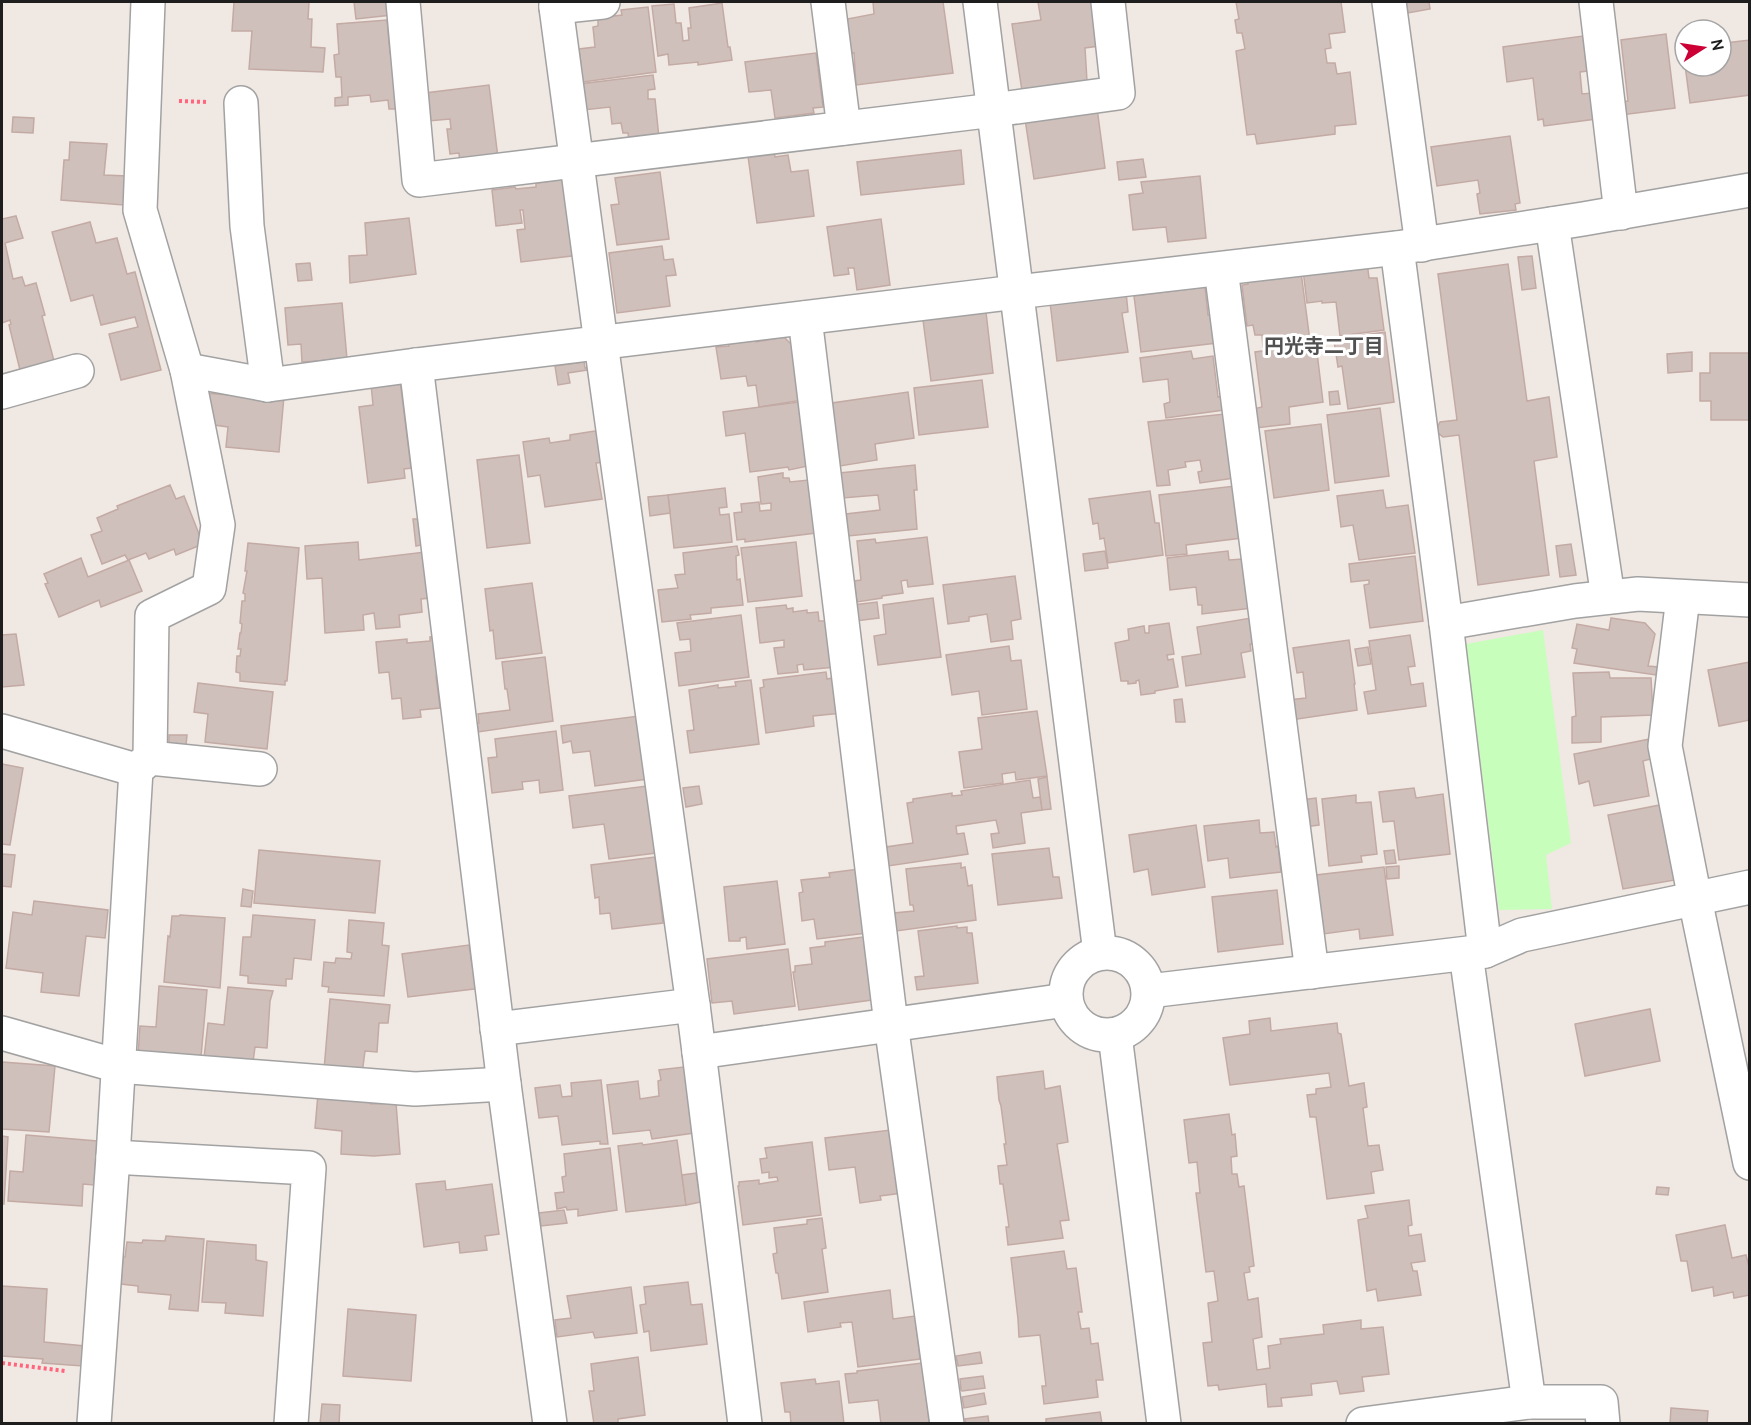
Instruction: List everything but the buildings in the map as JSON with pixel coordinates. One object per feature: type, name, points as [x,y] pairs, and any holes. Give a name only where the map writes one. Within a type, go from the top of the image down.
[{"type":"street","points":[[94,1424],[152,616],[209,588],[219,525],[187,370],[140,210],[148,2]]},
{"type":"street","points":[[403,2],[420,180],[1118,93],[1108,2]]},
{"type":"street","points":[[603,2],[556,4],[693,1005],[745,1424]]},
{"type":"street","points":[[828,2],[844,128]]},
{"type":"street","points":[[980,2],[1100,953]]},
{"type":"street","points":[[1389,2],[1476,953],[1529,1402]]},
{"type":"street","points":[[1596,2],[1621,213]]},
{"type":"street","points":[[241,103],[247,226],[268,385]]},
{"type":"street","points":[[187,370],[268,385],[416,365],[1410,246],[1621,213],[1749,190]]},
{"type":"street","points":[[1552,224],[1608,597]]},
{"type":"street","points":[[1221,269],[1311,972]]},
{"type":"street","points":[[805,318],[891,1024],[947,1424]]},
{"type":"street","points":[[416,365],[497,1029],[550,1424]]},
{"type":"street","points":[[2,392],[77,371]]},
{"type":"street","points":[[1446,624],[1575,601],[1638,594],[1749,600]]},
{"type":"street","points":[[1683,597],[1665,746],[1749,1163]]},
{"type":"street","points":[[2,731],[143,764],[260,769]]},
{"type":"street","points":[[1149,991],[1476,953],[1522,935],[1749,887]]},
{"type":"street","points":[[1114,952],[1127,957],[1146,977],[1149,991],[1148,1003],[1136,1024],[1114,1035],[1102,1035],[1078,1024],[1070,1013],[1066,1000],[1066,987],[1077,965],[1088,957],[1100,953],[1114,952]]},
{"type":"street","points":[[699,1052],[1066,1000]]},
{"type":"street","points":[[497,1029],[693,1005]]},
{"type":"street","points":[[2,1033],[118,1066],[415,1089],[504,1084]]},
{"type":"street","points":[[1114,1035],[1164,1424]]},
{"type":"street","points":[[113,1157],[309,1168],[291,1424]]},
{"type":"street","points":[[1363,1424],[1529,1402],[1601,1402],[1604,1424]]},
{"type":"path","points":[[143,100],[241,103]]},
{"type":"path","points":[[2,1363],[99,1374]]},
{"type":"green space","points":[[1543,630],[1571,843],[1546,855],[1552,909],[1499,910],[1466,644]]},
{"type":"district","name":"円光寺二丁目","points":[[1324,346]]}]
